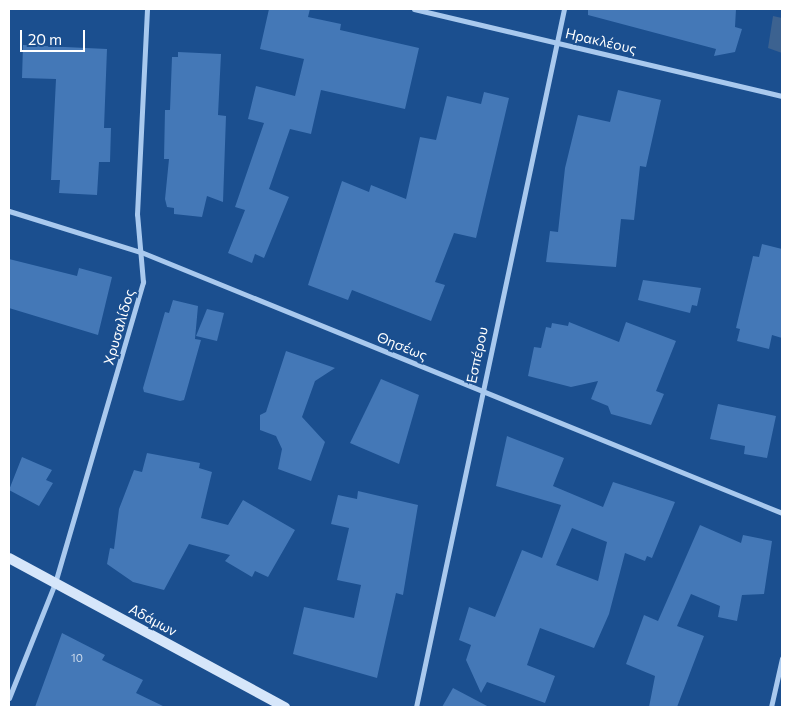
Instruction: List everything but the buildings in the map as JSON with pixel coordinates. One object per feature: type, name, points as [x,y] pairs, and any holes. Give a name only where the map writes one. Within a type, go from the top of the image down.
[{"type":"street","name":"Χρυσαλίδος","points":[[9,698],[55,583],[139,302],[141,252],[137,214],[147,9]]},
{"type":"street","name":"Ηρακλέους","points":[[414,9],[782,96]]},
{"type":"street","name":"Εσπέρου","points":[[416,707],[481,391],[564,9]]},
{"type":"street","name":"Θησέως","points":[[9,211],[141,252],[782,513]]},
{"type":"street","name":"Αδάμων","points":[[9,558],[285,707]]},
{"type":"street","points":[[771,707],[782,658]]},
{"type":"water","points":[[773,16],[782,18],[782,53],[768,48]]}]
